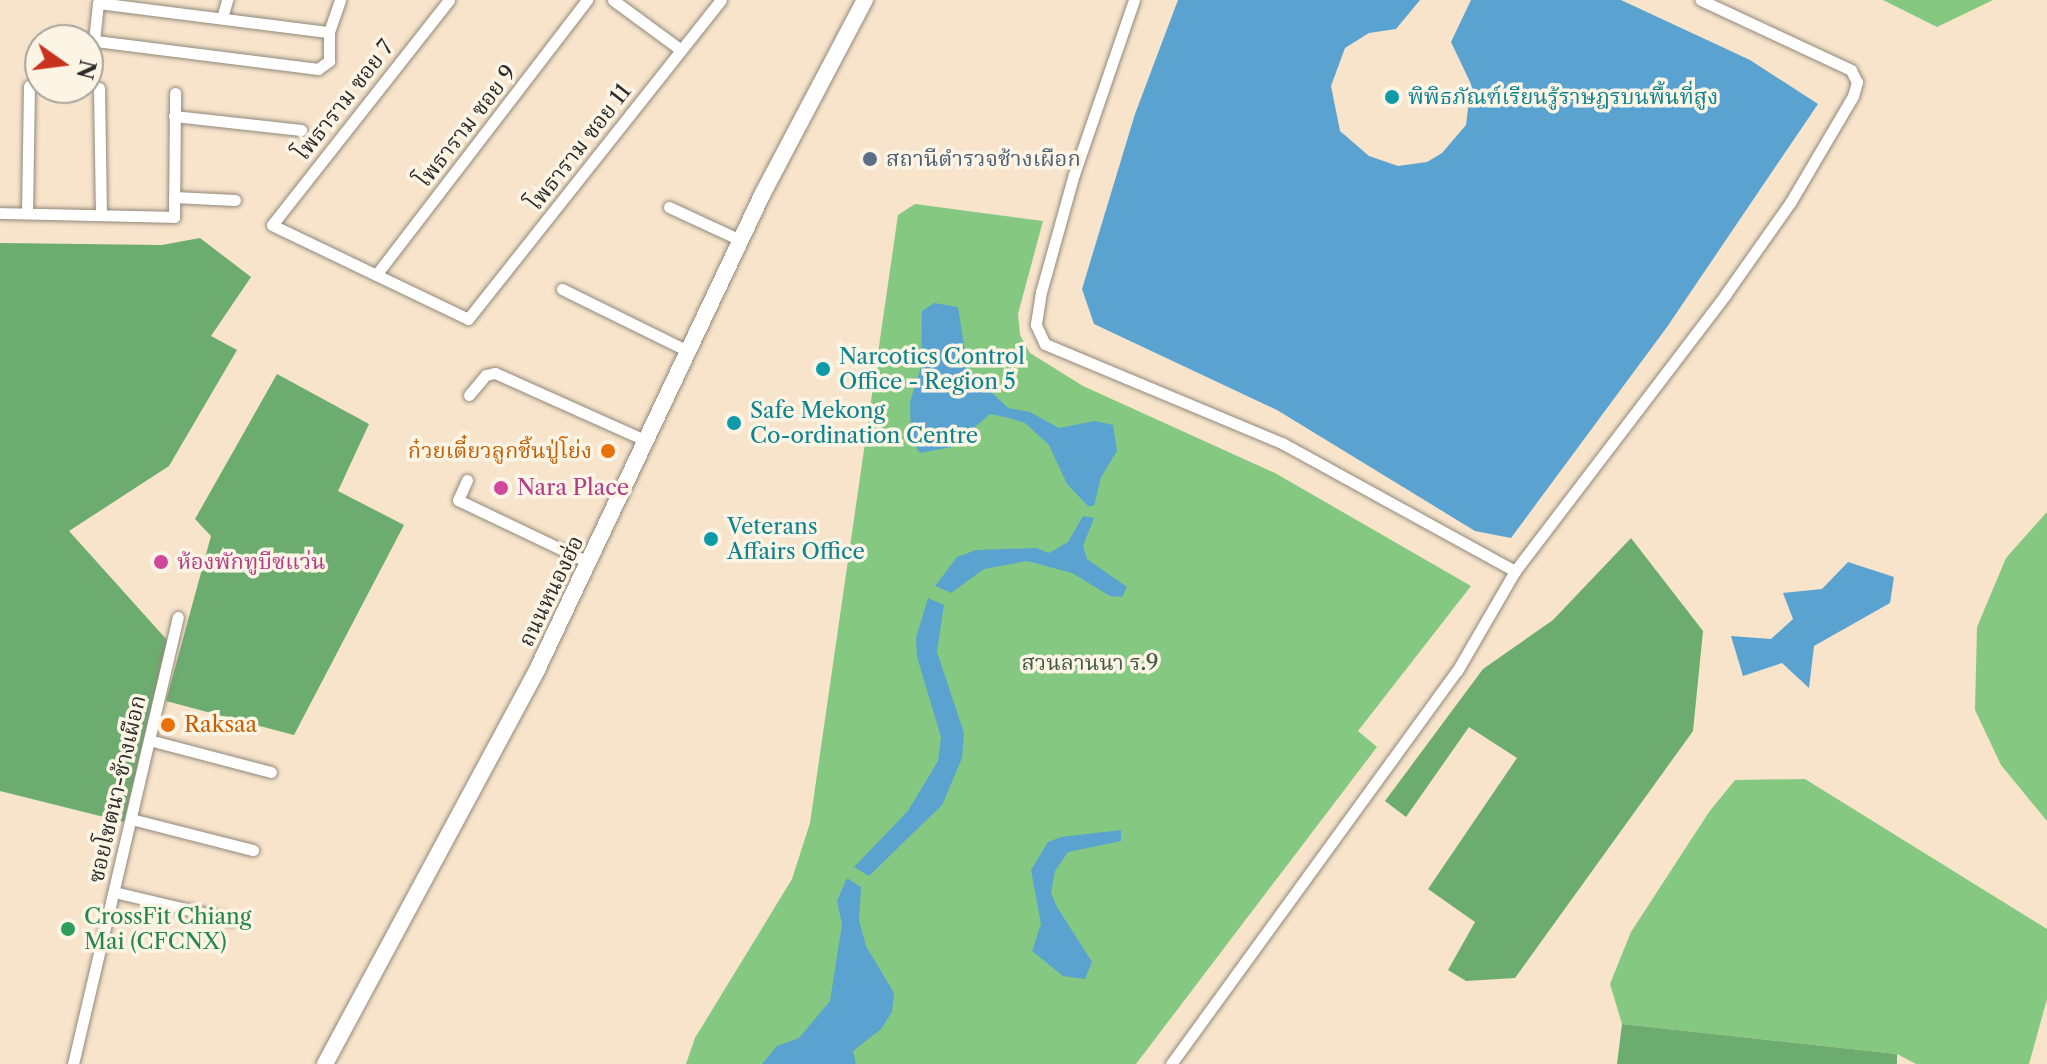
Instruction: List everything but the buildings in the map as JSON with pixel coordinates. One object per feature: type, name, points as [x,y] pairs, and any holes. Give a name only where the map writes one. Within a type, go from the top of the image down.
[{"type":"main road","name":"ถนนหนองฮ่อ","points":[[325,1064],[590,563],[740,240],[865,0]]},
{"type":"street","points":[[222,18],[227,0]]},
{"type":"street","points":[[104,42],[318,69],[329,61],[329,32],[340,0]]},
{"type":"street","name":"โพธาราม ซอย 7","points":[[376,275],[272,225],[449,0]]},
{"type":"street","name":"โพธาราม ซอย 9","points":[[376,275],[587,0]]},
{"type":"street","points":[[613,0],[681,50]]},
{"type":"street","name":"โพธาราม ซอย 11","points":[[376,275],[468,319],[721,0]]},
{"type":"street","points":[[1134,0],[1074,174],[1041,292],[1036,325],[1045,344],[1282,443],[1515,571]]},
{"type":"street","points":[[1171,1064],[1457,671],[1515,571],[1790,203],[1853,96],[1857,82],[1851,70],[1701,0]]},
{"type":"street","points":[[93,24],[98,3],[115,2],[329,32]]},
{"type":"street","points":[[0,213],[174,217],[175,93]]},
{"type":"street","points":[[27,213],[29,104]]},
{"type":"street","points":[[99,104],[101,215]]},
{"type":"street","points":[[174,116],[301,130]]},
{"type":"street","points":[[174,197],[235,200]]},
{"type":"street","points":[[669,207],[740,240]]},
{"type":"street","points":[[562,289],[688,351]]},
{"type":"street","points":[[469,395],[486,375],[495,373],[645,440]]},
{"type":"street","points":[[467,480],[458,500],[590,563]]},
{"type":"street","name":"ซอยโชตนา-ช้างเผือก","points":[[73,1064],[178,617]]},
{"type":"street","points":[[149,740],[271,772]]},
{"type":"street","points":[[131,819],[253,850]]},
{"type":"street","points":[[114,892],[232,920]]},
{"type":"green space","points":[[1883,0],[1993,0],[1937,27]]},
{"type":"green space","name":"สวนลานนา ร.9","points":[[915,204],[1043,221],[1018,314],[1020,335],[1030,353],[1083,386],[1275,473],[1471,586],[1358,731],[1377,747],[1136,1064],[686,1064],[695,1038],[792,879],[810,823],[898,215]]},
{"type":"green space","points":[[200,238],[251,277],[211,336],[237,350],[169,466],[69,531],[167,640],[124,822],[0,791],[0,243],[162,245]]},
{"type":"green space","points":[[277,374],[369,424],[338,491],[404,525],[294,735],[166,701],[211,536],[195,519]]},
{"type":"green space","points":[[2047,512],[2047,821],[2001,765],[1975,710],[1977,627],[2006,558]]},
{"type":"green space","points":[[1631,538],[1703,631],[1693,731],[1515,978],[1466,981],[1448,970],[1475,922],[1428,889],[1517,758],[1469,727],[1406,817],[1385,801],[1483,669],[1553,620]]},
{"type":"green space","points":[[1805,779],[2047,929],[2047,999],[2029,1064],[1916,1064],[1897,1054],[1622,1024],[1610,984],[1631,932],[1709,812],[1735,780]]},
{"type":"green space","points":[[1622,1024],[1897,1054],[1897,1064],[1617,1064]]},
{"type":"water","points":[[1178,0],[1420,0],[1396,29],[1369,33],[1345,48],[1331,86],[1340,131],[1369,156],[1398,166],[1427,162],[1442,153],[1466,125],[1471,84],[1451,42],[1471,0],[1621,0],[1750,60],[1818,104],[1667,327],[1511,538],[1475,531],[1277,410],[1094,324],[1082,289],[1135,114]]},
{"type":"water","points":[[934,303],[958,307],[968,370],[1008,408],[1030,412],[1059,428],[1095,421],[1113,425],[1117,451],[1101,477],[1094,506],[1088,506],[1067,484],[1049,445],[1025,423],[1009,418],[990,414],[952,447],[920,453],[911,440],[910,402],[921,367],[922,311]]},
{"type":"water","points":[[1083,516],[1094,518],[1083,546],[1087,559],[1127,587],[1122,597],[1110,596],[1072,573],[1027,561],[984,569],[951,593],[935,586],[957,557],[976,550],[1036,548],[1049,553],[1068,542]]},
{"type":"water","points":[[1848,562],[1894,577],[1890,603],[1814,646],[1809,688],[1782,663],[1743,676],[1731,636],[1771,639],[1793,619],[1783,593],[1822,589]]},
{"type":"water","points":[[928,598],[944,605],[937,652],[964,733],[962,758],[942,805],[869,876],[854,867],[908,811],[938,761],[941,737],[917,657],[916,638]]},
{"type":"water","points":[[1121,830],[1121,841],[1068,852],[1055,871],[1051,893],[1092,962],[1085,979],[1063,976],[1032,951],[1041,924],[1031,870],[1048,842],[1061,837]]},
{"type":"water","points":[[847,878],[861,887],[859,920],[866,946],[894,993],[892,1012],[881,1029],[853,1051],[856,1064],[762,1064],[777,1046],[799,1038],[830,1001],[842,924],[837,901]]},
{"type":"place","name":"พิพิธภัณฑ์เรียนรู้ราษฎรบนพื้นที่สูง","points":[[1392,97]]},
{"type":"place","name":"สถานีตำรวจช้างเผือก","points":[[870,159]]},
{"type":"place","name":"Narcotics Control Office - Region 5","points":[[823,369]]},
{"type":"place","name":"Safe Mekong Co-ordination Centre","points":[[734,423]]},
{"type":"place","name":"ก๋วยเตี๋ยวลูกชิ้นปู่โย่ง","points":[[608,451]]},
{"type":"place","name":"Nara Place","points":[[501,488]]},
{"type":"place","name":"Veterans Affairs Office","points":[[711,539]]},
{"type":"place","name":"ห้องพักทูบีซแว่น","points":[[161,562]]},
{"type":"place","name":"Raksaa","points":[[168,725]]},
{"type":"place","name":"CrossFit Chiang Mai (CFCNX)","points":[[68,929]]}]
